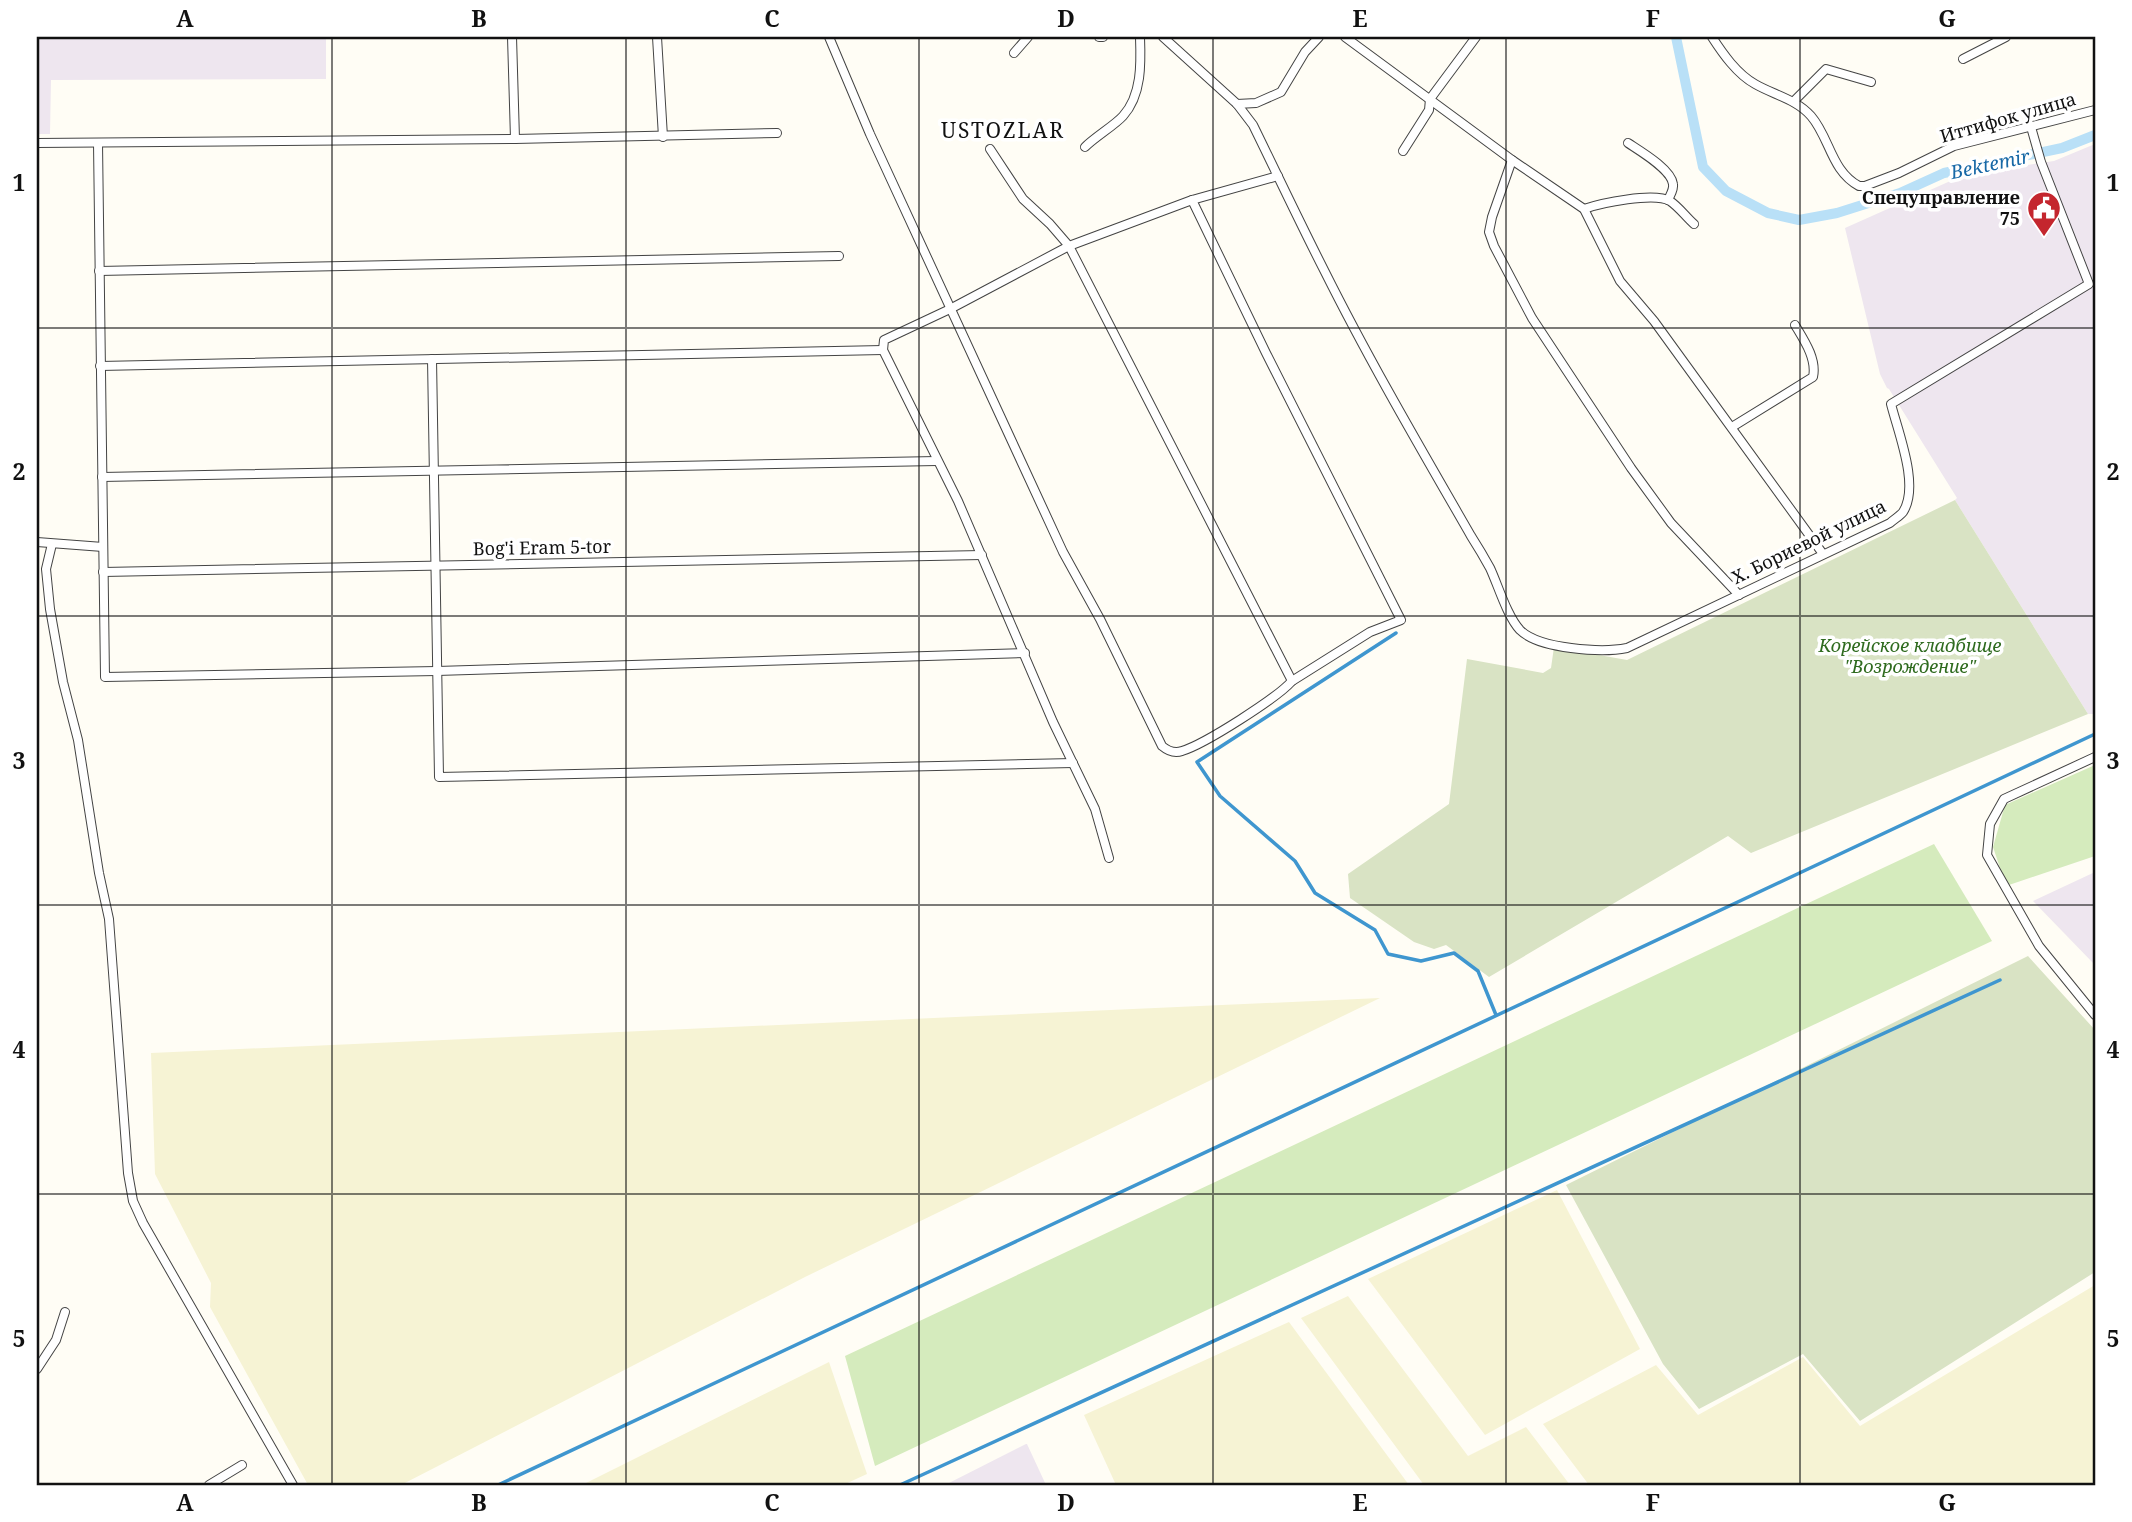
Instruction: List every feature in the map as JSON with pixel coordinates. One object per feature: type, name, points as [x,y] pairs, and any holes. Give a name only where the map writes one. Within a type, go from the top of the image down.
[{"type":"street","points":[[512,37],[515,139]]},
{"type":"street","points":[[657,37],[663,137]]},
{"type":"street","points":[[829,37],[870,134],[1063,552],[1100,619],[1162,746],[1175,752],[1183,751],[1283,691],[1292,681],[1370,632],[1401,620],[1192,200]]},
{"type":"street","points":[[1014,53],[1028,37]]},
{"type":"street","points":[[1085,147],[1121,118],[1131,106],[1138,86],[1140,37]]},
{"type":"street","points":[[1109,859],[1095,809],[1053,722],[958,501],[883,350],[884,340],[950,309],[1069,246],[1192,200],[1279,176],[1252,125],[1237,104],[1163,37]]},
{"type":"street","points":[[1237,104],[1256,103],[1281,92],[1305,52],[1319,37]]},
{"type":"street","points":[[1345,37],[1584,209],[1620,281],[1654,321],[1823,554]]},
{"type":"street","points":[[1403,151],[1429,110],[1430,99],[1476,37]]},
{"type":"street","name":"Иттифок улица","points":[[1712,37],[1726,58],[1753,83],[1794,101],[1812,117],[1841,171],[1859,186],[1899,173],[1954,146],[2095,110]]},
{"type":"street","points":[[1963,59],[2006,37]]},
{"type":"street","points":[[1794,101],[1826,69],[1871,82]]},
{"type":"street","name":"Х. Бориевой улица","points":[[1279,176],[1325,273],[1399,410],[1489,566],[1521,631],[1548,643],[1616,650],[1637,644],[1890,523],[1902,513],[1910,484],[1891,404],[2090,284],[2041,162],[2031,127]]},
{"type":"street","points":[[37,143],[663,137],[777,133]]},
{"type":"street","points":[[98,143],[104,677],[437,671],[1025,653]]},
{"type":"street","points":[[1628,143],[1650,156],[1670,176],[1673,188],[1668,200]]},
{"type":"street","points":[[990,149],[1023,199],[1050,223],[1069,246],[1292,681]]},
{"type":"street","points":[[1512,159],[1492,216],[1489,232],[1494,246],[1532,318],[1631,468],[1671,523],[1739,595]]},
{"type":"street","points":[[1584,209],[1598,203],[1634,199],[1668,200],[1694,224]]},
{"type":"street","points":[[99,271],[839,256]]},
{"type":"street","points":[[1732,427],[1813,377],[1814,367],[1796,325]]},
{"type":"street","points":[[100,366],[883,350]]},
{"type":"street","points":[[432,359],[439,777],[1073,763]]},
{"type":"street","points":[[102,477],[937,461]]},
{"type":"street","points":[[37,542],[103,547]]},
{"type":"street","points":[[52,544],[46,569],[50,610],[63,682],[78,740],[109,919],[128,1172],[133,1201],[169,1270],[293,1485]]},
{"type":"street","name":"Bog'i Eram 5-tor","points":[[103,572],[982,555]]},
{"type":"street","points":[[2095,757],[2004,799],[1990,824],[1987,855],[2039,946],[2095,1015]]},
{"type":"street","points":[[37,1369],[56,1340],[65,1312]]},
{"type":"street","points":[[209,1485],[242,1465]]},
{"type":"shaded area","points":[[37,37],[326,37],[326,79],[51,80],[50,134],[37,134]]},
{"type":"shaded area","points":[[2095,144],[2095,714],[2088,714],[1880,374],[1845,228],[1966,174],[2054,161]]},
{"type":"shaded area","points":[[2095,872],[2095,965],[2033,901]]},
{"type":"shaded area","points":[[1380,998],[805,1277],[401,1485],[308,1485],[210,1307],[211,1283],[155,1174],[151,1053]]},
{"type":"shaded area","points":[[1557,1190],[1640,1349],[1485,1435],[1368,1279]]},
{"type":"shaded area","points":[[2095,1285],[2095,1485],[1589,1485],[1543,1424],[1656,1365],[1698,1415],[1803,1357],[1860,1426]]},
{"type":"shaded area","points":[[1348,1296],[1468,1456],[1526,1427],[1570,1485],[1424,1485],[1301,1318]]},
{"type":"shaded area","points":[[1289,1322],[1409,1485],[1116,1485],[1084,1415]]},
{"type":"shaded area","points":[[829,1362],[867,1474],[843,1485],[582,1485]]},
{"type":"shaded area","points":[[1026,1444],[1046,1485],[945,1485]]},
{"type":"green space","name":"Корейское кладбище \"Возрождение\"","points":[[1955,500],[2088,714],[1751,853],[1728,836],[1489,977],[1446,945],[1434,949],[1414,942],[1350,898],[1348,874],[1449,804],[1467,659],[1543,673],[1551,668],[1554,647],[1627,660]]},
{"type":"green space","points":[[2095,765],[2095,856],[2006,886],[1993,847],[2005,805]]},
{"type":"green space","points":[[1934,844],[1992,941],[875,1466],[845,1356]]},
{"type":"green space","points":[[2028,956],[2095,1030],[2095,1272],[1860,1421],[1803,1354],[1699,1409],[1663,1364],[1566,1185]]},
{"type":"waterway","name":"Bektemir","points":[[1676,37],[1703,167],[1726,191],[1768,213],[1799,220],[1837,213],[1900,193],[1944,173],[2062,148],[2095,135]]},
{"type":"waterway","points":[[1396,633],[1197,762],[1220,796],[1295,861],[1315,893],[1375,930],[1388,954],[1421,961],[1454,953],[1478,971],[1496,1015]]},
{"type":"waterway","points":[[498,1485],[2095,734]]},
{"type":"waterway","points":[[900,1485],[2000,980]]},
{"type":"place","name":"Спецуправление 75","points":[[2044,238]]},
{"type":"district","name":"USTOZLAR","points":[[1003,131]]}]
